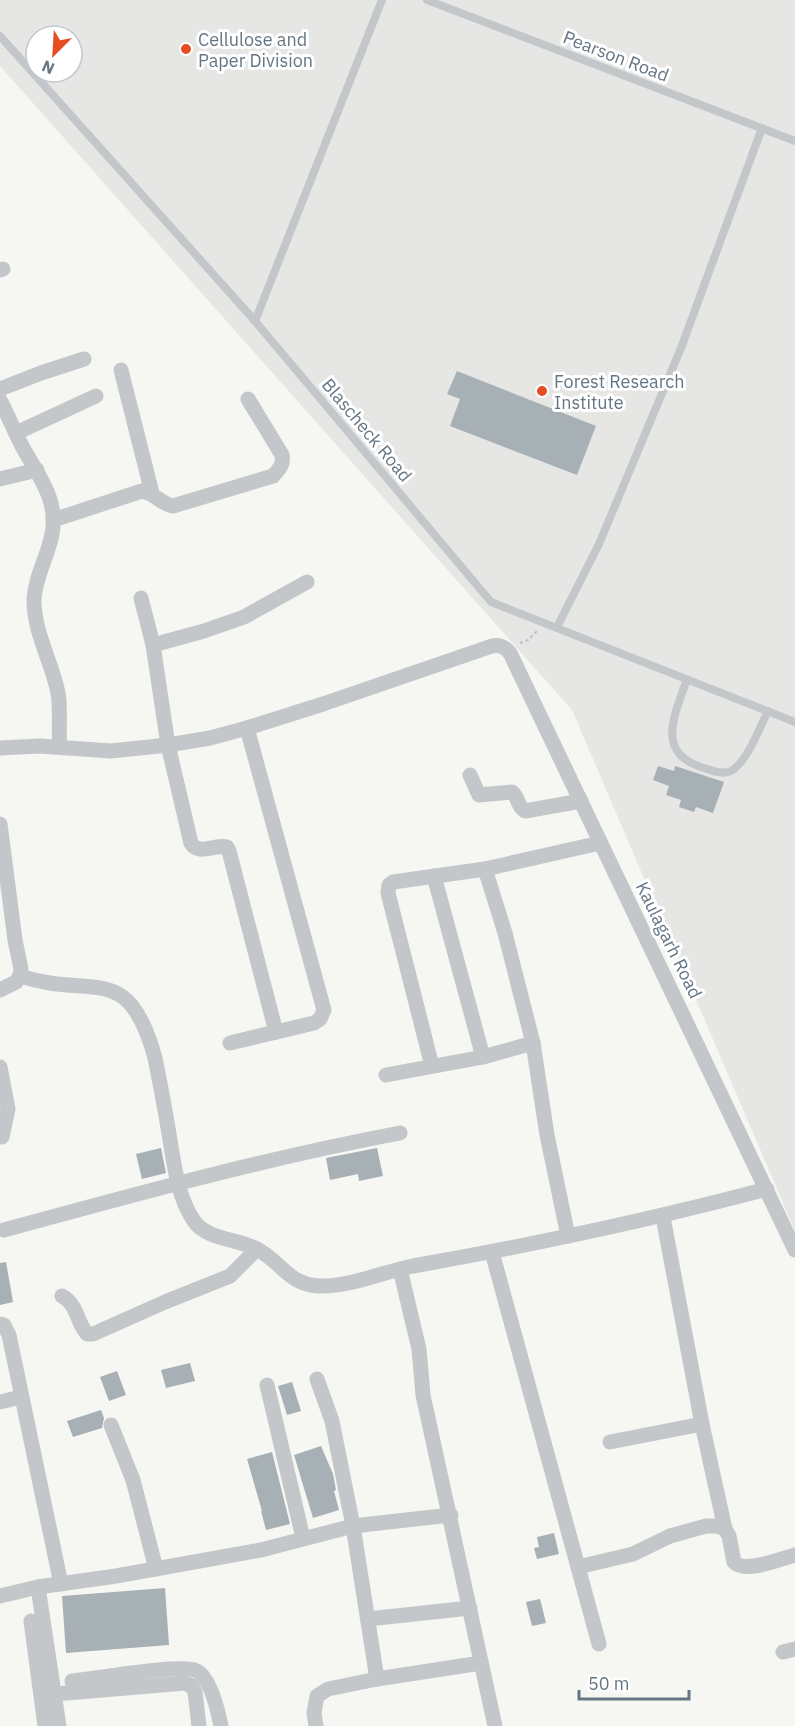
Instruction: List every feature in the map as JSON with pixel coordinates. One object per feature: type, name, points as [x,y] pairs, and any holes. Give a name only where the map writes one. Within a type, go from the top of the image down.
[{"type":"street","points":[[0,390],[84,359]]},
{"type":"street","points":[[121,370],[152,494]]},
{"type":"street","points":[[16,433],[96,396]]},
{"type":"street","points":[[53,520],[142,491],[173,506],[273,476],[283,461],[282,455],[248,399]]},
{"type":"street","points":[[0,400],[50,497],[52,533],[34,600],[40,636],[58,692],[60,747]]},
{"type":"street","points":[[0,478],[37,470]]},
{"type":"street","points":[[153,645],[244,617],[307,582]]},
{"type":"street","points":[[141,598],[153,645],[168,746],[194,848],[198,850],[222,845],[229,851],[276,1032]]},
{"type":"street","points":[[0,748],[40,746],[111,751],[168,746],[247,728],[492,646],[498,645],[506,648]]},
{"type":"street","name":"Kaulagarh Road","points":[[506,648],[795,1250]]},
{"type":"street","points":[[230,1043],[314,1023],[322,1016],[323,1004],[247,728]]},
{"type":"street","points":[[470,775],[479,795],[512,792],[519,806],[525,811],[581,801]]},
{"type":"street","points":[[0,824],[21,969],[16,982],[0,990]]},
{"type":"street","points":[[432,1066],[388,889],[389,885],[393,882],[485,869],[600,843]]},
{"type":"street","points":[[485,869],[506,933],[533,1043],[547,1135],[568,1236]]},
{"type":"street","points":[[434,876],[483,1057]]},
{"type":"street","points":[[20,976],[51,984],[106,988],[118,993],[135,1009],[150,1039],[178,1183],[193,1220],[199,1227],[268,1255],[290,1277],[301,1283],[320,1286],[337,1284],[400,1269],[663,1217],[767,1190]]},
{"type":"street","points":[[386,1076],[483,1057],[533,1043]]},
{"type":"street","points":[[0,1067],[8,1109],[2,1137]]},
{"type":"street","points":[[4,1230],[178,1183],[328,1147],[400,1133]]},
{"type":"street","points":[[663,1217],[702,1424],[734,1562],[741,1567],[750,1568],[795,1555]]},
{"type":"street","points":[[62,1296],[73,1305],[87,1334],[93,1334],[230,1276],[257,1249]]},
{"type":"street","points":[[492,1252],[599,1644]]},
{"type":"street","points":[[400,1269],[419,1349],[423,1395],[451,1515],[495,1726]]},
{"type":"street","points":[[0,1324],[8,1329],[61,1584]]},
{"type":"street","points":[[317,1379],[332,1421],[354,1526],[377,1679]]},
{"type":"street","points":[[267,1385],[303,1538]]},
{"type":"street","points":[[0,1402],[21,1398]]},
{"type":"street","points":[[610,1442],[702,1424]]},
{"type":"street","points":[[111,1425],[133,1480],[156,1569]]},
{"type":"street","points":[[0,1596],[38,1587],[261,1550],[354,1526],[451,1515]]},
{"type":"street","points":[[578,1567],[633,1554],[670,1536],[706,1526],[725,1529]]},
{"type":"street","points":[[38,1587],[59,1726]]},
{"type":"street","points":[[368,1620],[470,1608]]},
{"type":"street","points":[[32,1621],[45,1726]]},
{"type":"street","points":[[316,1726],[314,1713],[317,1696],[328,1689],[481,1663]]},
{"type":"street","points":[[72,1681],[169,1670],[198,1671],[210,1686],[221,1726]]},
{"type":"street","points":[[55,1694],[185,1683],[192,1686],[195,1692],[199,1726]]},
{"type":"lane","points":[[255,321],[382,0]]},
{"type":"lane","name":"Pearson Road","points":[[427,0],[795,141]]},
{"type":"lane","name":"Blascheck Road","points":[[0,36],[255,321],[491,602],[795,722]]},
{"type":"lane","points":[[557,627],[598,544],[681,348],[762,128]]},
{"type":"lane","points":[[687,679],[672,733],[677,752],[689,762],[700,767],[724,773],[731,771],[743,759],[768,711]]},
{"type":"path","points":[[506,648],[528,640],[546,623]]},
{"type":"shaded area","name":"Forest Research Institute","points":[[0,0],[795,0],[795,1231],[572,710],[0,66]]},
{"type":"building","points":[[457,371],[596,426],[577,475],[450,426],[460,399],[447,394]]},
{"type":"building","points":[[658,766],[674,771],[675,766],[724,782],[713,813],[696,807],[694,812],[679,807],[681,800],[666,795],[669,786],[653,780]]},
{"type":"building","points":[[161,1148],[166,1173],[142,1179],[136,1154]]},
{"type":"building","points":[[377,1148],[383,1176],[359,1181],[358,1174],[330,1180],[326,1158]]},
{"type":"building","points":[[6,1262],[13,1302],[0,1305],[0,1263]]},
{"type":"building","points":[[190,1363],[195,1381],[166,1388],[161,1370]]},
{"type":"building","points":[[117,1371],[126,1395],[109,1401],[100,1377]]},
{"type":"building","points":[[292,1382],[301,1411],[287,1415],[278,1386]]},
{"type":"building","points":[[101,1410],[104,1418],[102,1428],[73,1437],[67,1421]]},
{"type":"building","points":[[321,1446],[333,1474],[336,1490],[334,1491],[339,1510],[313,1518],[294,1455]]},
{"type":"building","points":[[272,1452],[290,1524],[266,1530],[247,1459]]},
{"type":"building","points":[[554,1533],[559,1554],[537,1559],[534,1548],[539,1547],[537,1537]]},
{"type":"building","points":[[165,1588],[169,1645],[66,1653],[62,1596]]},
{"type":"building","points":[[540,1599],[546,1623],[532,1626],[526,1602]]},
{"type":"place","name":"Cellulose and Paper Division","points":[[186,49]]},
{"type":"place","name":"Forest Research Institute","points":[[542,391]]}]
